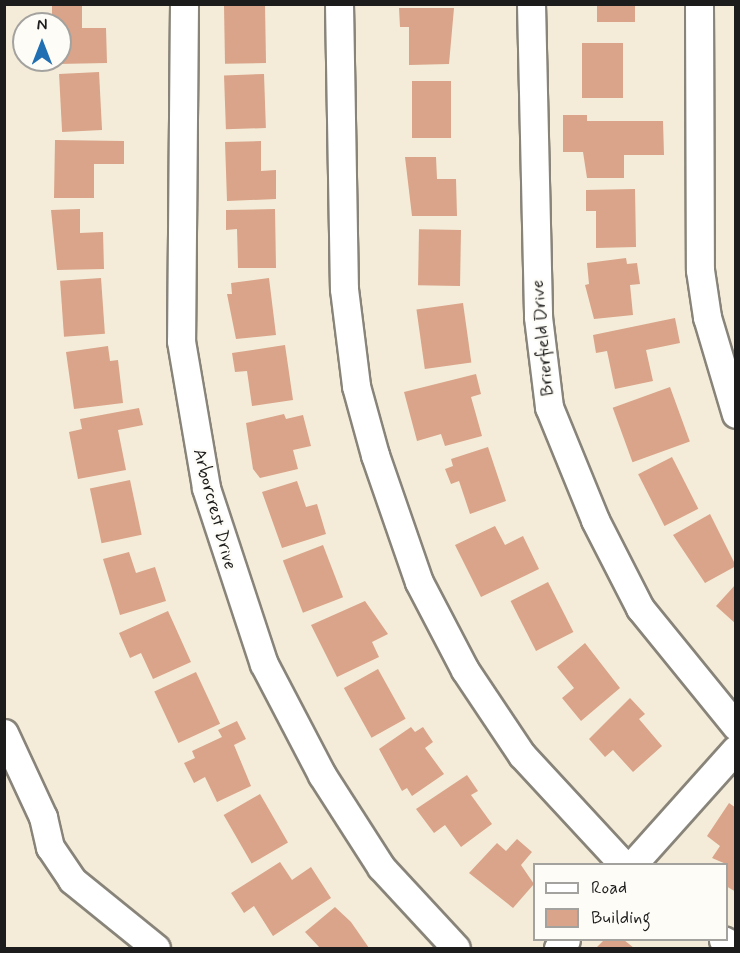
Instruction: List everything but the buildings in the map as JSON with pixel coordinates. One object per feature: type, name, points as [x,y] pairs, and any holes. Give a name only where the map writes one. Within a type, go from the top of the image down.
[{"type":"street","name":"Arborcrest Drive","points":[[184,4],[181,341],[209,499],[264,664],[322,775],[381,867],[456,948]]},
{"type":"street","points":[[339,4],[344,289],[356,386],[375,454],[419,582],[465,670],[522,755],[622,863]]},
{"type":"street","name":"Brierfield Drive","points":[[531,4],[538,317],[549,408],[595,520],[640,609],[735,726]]},
{"type":"street","points":[[699,4],[700,270],[707,317],[735,414]]},
{"type":"street","points":[[4,734],[43,817],[50,848],[72,880],[156,948]]},
{"type":"street","points":[[634,863],[735,749]]}]
